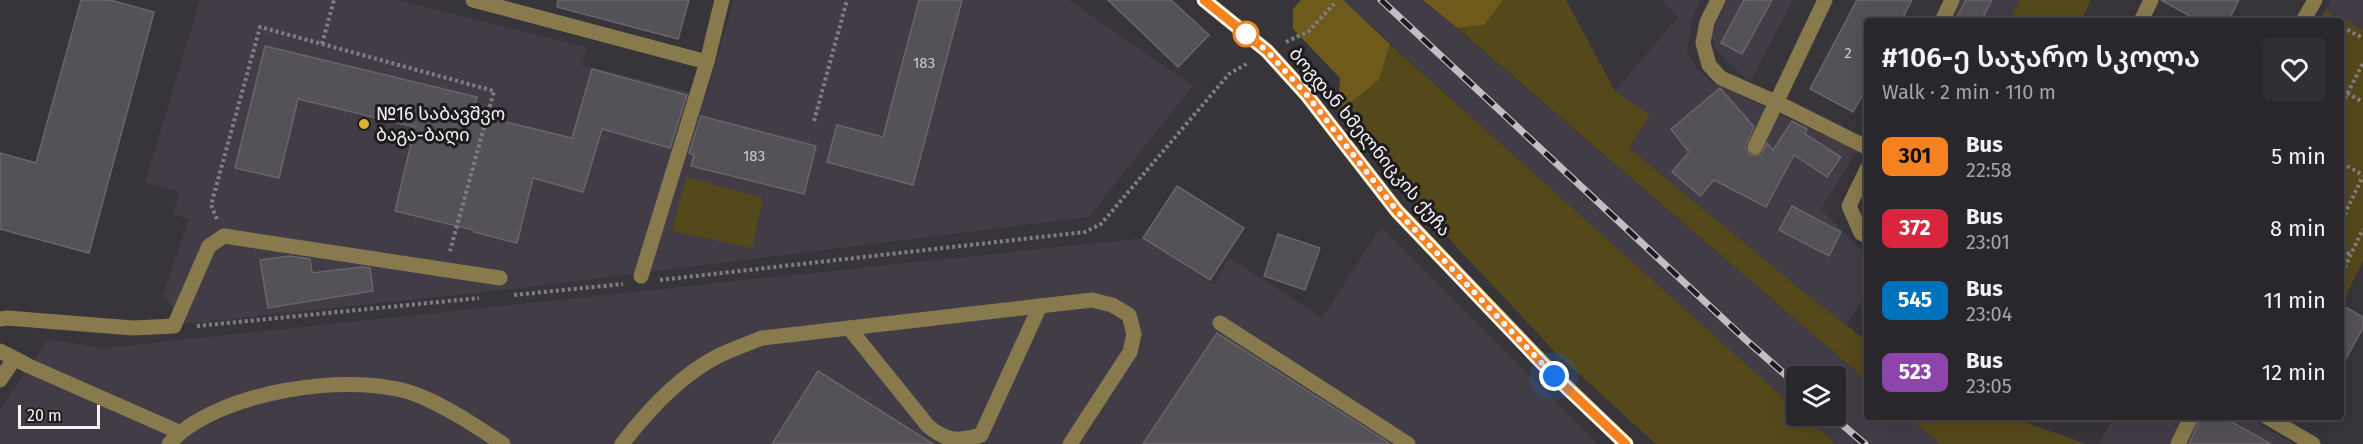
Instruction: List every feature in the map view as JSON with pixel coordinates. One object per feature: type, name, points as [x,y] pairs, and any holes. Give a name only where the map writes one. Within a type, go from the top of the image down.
[{"type":"main road","name":"ბოგდან ხმელნიცკის ქუჩა","points":[[1210,1],[1267,51],[1306,94],[1397,211],[1554,376],[1626,444]]},
{"type":"street","points":[[473,0],[707,62]]},
{"type":"street","points":[[641,280],[707,62],[722,0]]},
{"type":"street","points":[[1718,0],[1707,22],[1703,43],[1709,65],[1721,78],[1778,103],[1864,146]]},
{"type":"street","points":[[1755,147],[1778,103],[1825,0]]},
{"type":"street","points":[[1943,18],[1952,0]]},
{"type":"street","points":[[2142,18],[2151,0]]},
{"type":"street","points":[[2305,18],[2315,0]]},
{"type":"street","points":[[1864,175],[1849,206],[1861,233],[1864,235]]},
{"type":"street","points":[[0,319],[133,328],[174,326],[209,246],[224,236],[500,278]]},
{"type":"street","points":[[622,444],[646,412],[680,382],[717,357],[762,338],[1092,300],[1112,305],[1129,315],[1134,334],[1130,352],[1070,444]]},
{"type":"street","points":[[849,328],[928,426],[940,436],[963,440],[981,435],[1040,306]]},
{"type":"street","points":[[1220,323],[1408,444]]},
{"type":"street","points":[[0,351],[174,438],[225,407],[292,389],[365,383],[419,395],[503,444]]},
{"type":"street","points":[[0,380],[14,359]]},
{"type":"street","points":[[2178,444],[2190,420]]},
{"type":"street","points":[[2272,420],[2313,444]]},
{"type":"path","points":[[322,44],[334,0]]},
{"type":"path","points":[[814,121],[847,0]]},
{"type":"path","points":[[512,295],[1085,231],[1101,224],[1229,74],[1267,51],[1309,31],[1334,4]]},
{"type":"path","points":[[224,236],[212,205],[260,27],[494,91],[445,270]]},
{"type":"path","points":[[2344,28],[2363,38]]},
{"type":"path","points":[[2344,100],[2363,63]]},
{"type":"path","points":[[2344,91],[2363,102]]},
{"type":"path","points":[[2344,164],[2363,176],[2344,216]]},
{"type":"path","points":[[2344,269],[2363,230]]},
{"type":"path","points":[[2344,250],[2351,255]]},
{"type":"path","points":[[174,326],[184,328],[489,297]]},
{"type":"shaded area","points":[[200,0],[398,0],[587,47],[582,65],[706,96],[734,0],[1069,0],[1193,86],[1089,217],[521,288],[185,324],[163,295],[189,219],[173,214],[180,192],[145,182]]},
{"type":"shaded area","points":[[1301,0],[1343,0],[1390,44],[1379,80],[1338,113],[1340,78],[1293,29],[1293,9]]},
{"type":"shaded area","points":[[1343,0],[1423,0],[1864,378],[1864,420],[1912,420],[1940,444],[1836,444],[1815,426],[1846,426],[1846,366],[1786,366],[1786,400]]},
{"type":"shaded area","points":[[1423,0],[1502,1],[1484,25],[1457,28]]},
{"type":"shaded area","points":[[1502,0],[1566,0],[1615,91],[1650,115],[1629,148],[1864,339],[1864,378],[1457,28],[1484,25]]},
{"type":"shaded area","points":[[1661,0],[1701,0],[1693,16],[1687,50],[1696,68],[1712,82],[1857,151],[1821,209],[1864,253],[1864,297],[1846,325],[1628,147],[1615,91],[1678,17]]},
{"type":"shaded area","points":[[1727,0],[1793,0],[1750,82],[1728,63],[1715,47],[1711,34]]},
{"type":"shaded area","points":[[1957,0],[2022,0],[2013,18],[1948,18]]},
{"type":"shaded area","points":[[2020,0],[2091,0],[2082,18],[2011,18]]},
{"type":"shaded area","points":[[2331,0],[2363,0],[2363,30],[2344,18],[2325,10]]},
{"type":"shaded area","points":[[2325,10],[2340,18],[2321,18]]},
{"type":"shaded area","points":[[2344,20],[2363,30],[2363,261],[2344,299]]},
{"type":"shaded area","points":[[1390,44],[1786,400],[1786,426],[1815,426],[1836,444],[1656,444],[1557,354],[1377,162],[1338,113],[1379,80]]},
{"type":"shaded area","points":[[686,177],[763,198],[752,248],[672,231]]},
{"type":"shaded area","points":[[1381,227],[1598,444],[0,444],[0,410],[48,339],[103,348],[1143,238],[1214,285],[1229,257],[1322,318]]},
{"type":"shaded area","points":[[1912,420],[2019,420],[2087,444],[1940,444]]},
{"type":"shaded area","points":[[2111,420],[2251,420],[2294,444],[2099,444]]},
{"type":"building","points":[[81,0],[110,0],[154,12],[89,253],[0,229],[0,153],[36,163]]},
{"type":"building","points":[[558,0],[689,0],[678,39],[557,7]]},
{"type":"building","points":[[919,0],[962,0],[913,185],[827,162],[837,125],[883,137]]},
{"type":"building","points":[[1108,0],[1171,0],[1209,35],[1178,67]]},
{"type":"building","points":[[1744,0],[1772,0],[1742,54],[1721,43]]},
{"type":"building","points":[[1857,0],[1912,0],[1903,18],[1864,18],[1864,92],[1853,112],[1810,89]]},
{"type":"building","points":[[1966,0],[1992,0],[1983,18],[1957,18]]},
{"type":"building","points":[[2161,0],[2239,0],[2230,18],[2194,18]]},
{"type":"building","points":[[265,46],[477,97],[473,114],[572,138],[592,69],[687,95],[670,148],[602,129],[583,192],[533,178],[517,243],[395,211],[415,127],[298,99],[279,178],[235,168]]},
{"type":"building","points":[[1720,88],[1754,127],[1745,147],[1750,155],[1761,155],[1767,143],[1773,150],[1792,121],[1807,129],[1805,134],[1841,157],[1827,177],[1794,155],[1766,207],[1714,180],[1700,196],[1672,172],[1689,152],[1671,129]]},
{"type":"building","points":[[701,116],[816,146],[804,194],[691,166],[694,155],[689,153]]},
{"type":"building","points":[[1177,186],[1244,228],[1210,280],[1143,238]]},
{"type":"building","points":[[1792,206],[1841,232],[1829,256],[1779,230]]},
{"type":"building","points":[[1278,234],[1320,248],[1305,290],[1264,276]]},
{"type":"building","points":[[290,256],[310,259],[312,273],[370,268],[373,291],[268,308],[260,260]]},
{"type":"building","points":[[2344,306],[2363,317],[2363,328],[2344,362]]},
{"type":"building","points":[[1217,333],[1383,439],[1390,444],[1143,444]]},
{"type":"building","points":[[818,371],[933,444],[772,444]]},
{"type":"building","points":[[2200,420],[2228,420],[2271,444],[2189,444]]},
{"type":"railway","points":[[1381,0],[1786,375]]},
{"type":"railway","points":[[1844,426],[1865,444]]},
{"type":"bus line","name":"301","points":[[1204,0],[1267,51],[1306,94],[1397,211],[1554,376],[1626,444]]},
{"type":"place","name":"№16 საბავშვო ბაგა-ბაღი","points":[[364,124]]},
{"type":"route","points":[[1246,34],[1267,51],[1306,94],[1397,211],[1554,376]]}]
